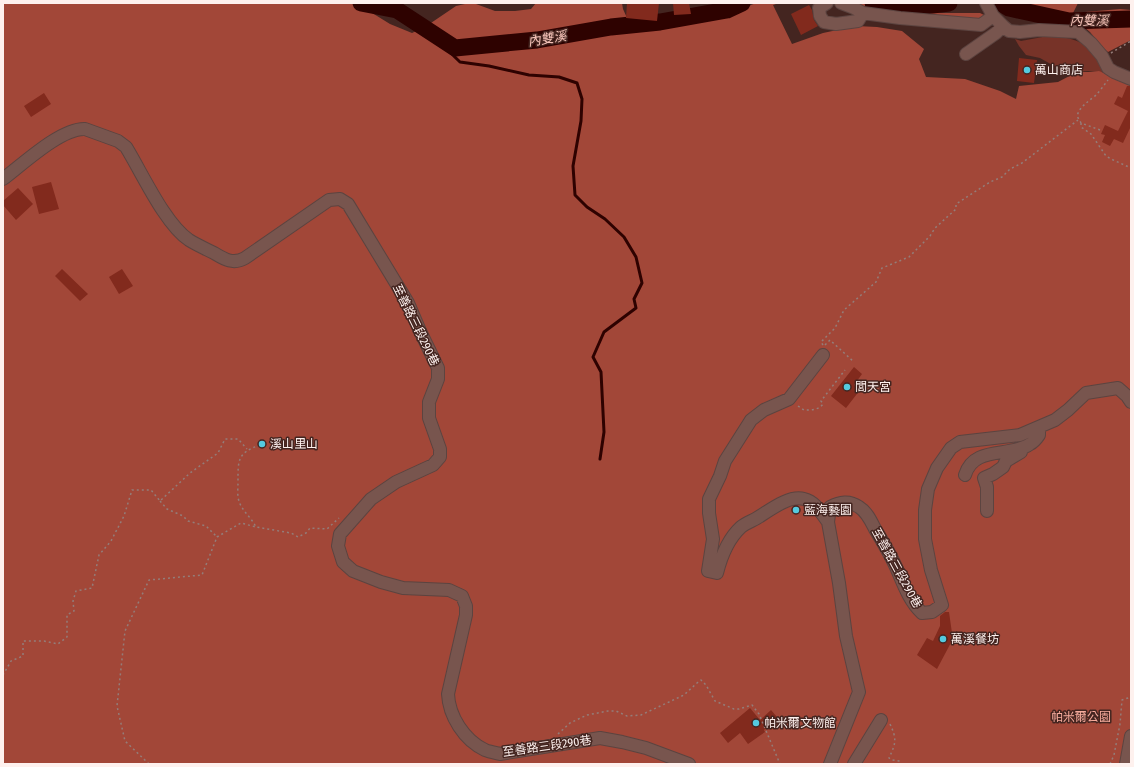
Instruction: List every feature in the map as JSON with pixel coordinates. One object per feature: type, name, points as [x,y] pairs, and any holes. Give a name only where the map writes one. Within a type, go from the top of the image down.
[{"type":"street","points":[[827,3],[818,8],[820,16],[824,22],[836,24],[858,21],[863,13]]},
{"type":"street","points":[[841,3],[863,13],[900,18],[981,24],[989,9],[1002,26],[1009,30],[1020,32],[1039,30],[1078,32],[1091,43],[1102,56],[1108,68],[1131,79]]},
{"type":"street","points":[[966,54],[996,33],[1002,26]]},
{"type":"street","name":"至善路三段290巷","points":[[3,179],[59,136],[80,128],[85,128],[118,141],[126,147],[173,226],[189,240],[225,259],[234,262],[245,258],[329,200],[340,199],[348,204],[408,303],[437,364],[438,379],[429,402],[429,418],[440,449],[440,457],[434,465],[396,482],[371,498],[340,534],[338,546],[343,562],[353,571],[381,582],[403,588],[449,590],[462,596],[466,606],[466,615],[448,694],[448,702],[452,716],[466,735],[475,744],[486,750],[500,754],[600,738],[646,748],[689,764]]},
{"type":"street","points":[[824,351],[789,398],[764,410],[752,420],[725,461],[720,476],[709,499],[709,512],[714,539],[708,571],[717,573],[727,547],[741,527],[780,504],[797,498],[805,499],[814,503],[828,522],[839,583],[846,636],[858,692],[830,764]]},
{"type":"street","name":"至善路三段290巷","points":[[828,522],[830,507],[840,502],[850,502],[859,507],[867,514],[918,609],[922,613],[932,612],[942,605],[931,570],[925,539],[924,510],[928,489],[937,468],[951,448],[960,442],[1020,435],[1039,428],[1055,420],[1086,393],[1118,388],[1128,396],[1131,402]]},
{"type":"street","points":[[987,511],[987,487],[984,478],[993,474],[1002,467],[1006,461],[1019,454],[1040,435],[1039,428]]},
{"type":"street","points":[[965,475],[970,464],[984,455],[1017,449],[1030,444]]},
{"type":"street","points":[[854,764],[882,720]]},
{"type":"street","points":[[1126,764],[1131,736]]},
{"type":"path","points":[[1102,56],[1116,51],[1131,41]]},
{"type":"path","points":[[1114,72],[1097,94],[1084,104],[1077,116],[1082,127],[1091,134],[1110,160],[1131,168]]},
{"type":"path","points":[[824,351],[821,342],[835,328],[844,310],[876,282],[882,268],[909,257],[930,236],[935,228],[956,209],[956,204],[990,182],[1002,177],[1010,169],[1022,163],[1078,120]]},
{"type":"path","points":[[1081,123],[1100,130]]},
{"type":"path","points":[[830,340],[854,362]]},
{"type":"path","points":[[789,398],[804,410],[815,410],[821,408],[823,404],[821,401],[845,370]]},
{"type":"path","points":[[160,501],[190,473],[218,453],[225,439],[238,440],[248,449]]},
{"type":"path","points":[[256,527],[251,517],[243,511],[238,500],[238,462],[248,449],[260,445]]},
{"type":"path","points":[[3,675],[11,661],[23,656],[23,641],[44,641],[58,644],[67,637],[67,615],[74,611],[73,601],[76,591],[92,588],[99,555],[111,541],[124,516],[132,490],[151,490],[168,509],[183,516],[188,522],[206,526],[217,537]]},
{"type":"path","points":[[149,764],[125,741],[117,706],[125,630],[150,580],[202,575],[217,537],[241,523],[256,527],[291,532],[298,537],[306,533],[310,528],[328,529],[342,515]]},
{"type":"path","points":[[559,745],[557,735],[570,723],[587,715],[616,711],[627,716],[641,715],[684,695],[701,680],[706,685],[715,701],[734,709],[752,705],[759,714],[780,764]]},
{"type":"path","points":[[1110,764],[1120,724],[1122,700],[1131,697]]},
{"type":"path","points":[[882,720],[890,724],[896,736],[894,747],[889,758],[899,761],[900,764]]},
{"type":"shaded area","points":[[1048,36],[1069,39],[1083,44],[1094,55],[1105,73],[1088,71],[1070,75],[1040,58],[1026,55],[1015,39],[1021,41]]},
{"type":"green space","name":"帕米爾公園","points":[[3,3],[356,3],[390,24],[412,33],[425,27],[456,6],[465,4],[476,4],[495,11],[515,11],[531,9],[536,3],[622,3],[623,9],[632,29],[644,29],[726,15],[756,3],[779,3],[773,5],[792,44],[823,33],[856,26],[877,27],[902,31],[924,49],[919,59],[926,77],[965,79],[1000,91],[1016,99],[1019,86],[1058,82],[1077,72],[1099,71],[1131,84],[1131,764],[3,764]]},
{"type":"green space","points":[[851,3],[890,3],[915,11],[980,13],[984,15],[982,21],[856,5]]},
{"type":"green space","points":[[1011,3],[1078,3],[1073,13],[1120,9],[1131,10],[1131,40],[1108,52],[1090,32],[1077,21],[1059,18]]},
{"type":"building","points":[[627,3],[659,3],[657,21],[626,18]]},
{"type":"building","points":[[673,3],[689,3],[691,14],[674,15]]},
{"type":"building","points":[[809,5],[812,10],[814,20],[818,26],[801,35],[791,14]]},
{"type":"building","name":"萬山商店","points":[[1019,58],[1037,60],[1034,83],[1017,81]]},
{"type":"building","points":[[1127,86],[1131,86],[1131,126],[1123,143],[1114,139],[1110,146],[1102,142],[1105,135],[1101,134],[1105,125],[1118,131],[1128,111],[1114,104],[1118,96],[1122,98]]},
{"type":"building","points":[[44,93],[51,104],[31,117],[24,106]]},
{"type":"building","points":[[51,182],[59,209],[39,214],[32,187]]},
{"type":"building","points":[[18,188],[33,204],[16,220],[3,205],[3,201]]},
{"type":"building","points":[[62,269],[88,294],[80,301],[55,276]]},
{"type":"building","points":[[122,269],[133,286],[119,294],[109,277]]},
{"type":"building","name":"閭天宮","points":[[854,367],[862,374],[854,385],[860,390],[846,408],[831,396]]},
{"type":"building","name":"萬溪餐坊","points":[[945,612],[949,612],[952,633],[955,635],[937,669],[917,655],[927,638],[933,641],[940,626],[940,616]]},
{"type":"building","points":[[750,708],[760,720],[771,710],[777,717],[764,730],[765,732],[748,744],[740,733],[728,743],[720,733]]},
{"type":"waterway","name":"內雙溪","points":[[361,3],[397,10],[455,48],[537,40],[611,27],[660,22],[727,10],[742,3]]},
{"type":"waterway","name":"內雙溪","points":[[873,3],[924,6],[949,3]]},
{"type":"waterway","name":"內雙溪","points":[[1001,3],[1009,8],[1069,21],[1131,19]]},
{"type":"waterway","points":[[424,27],[460,62],[489,66],[529,75],[559,77],[577,83],[582,99],[581,121],[573,166],[575,195],[587,207],[605,219],[624,237],[636,257],[642,283],[634,299],[636,308],[604,332],[593,357],[601,372],[604,432],[600,459]]},
{"type":"place","name":"萬山商店","points":[[1027,70]]},
{"type":"place","name":"閭天宮","points":[[847,387]]},
{"type":"place","name":"溪山里山","points":[[262,444]]},
{"type":"place","name":"藍海藝園","points":[[796,510]]},
{"type":"place","name":"萬溪餐坊","points":[[943,639]]},
{"type":"place","name":"帕米爾文物館","points":[[756,723]]}]
